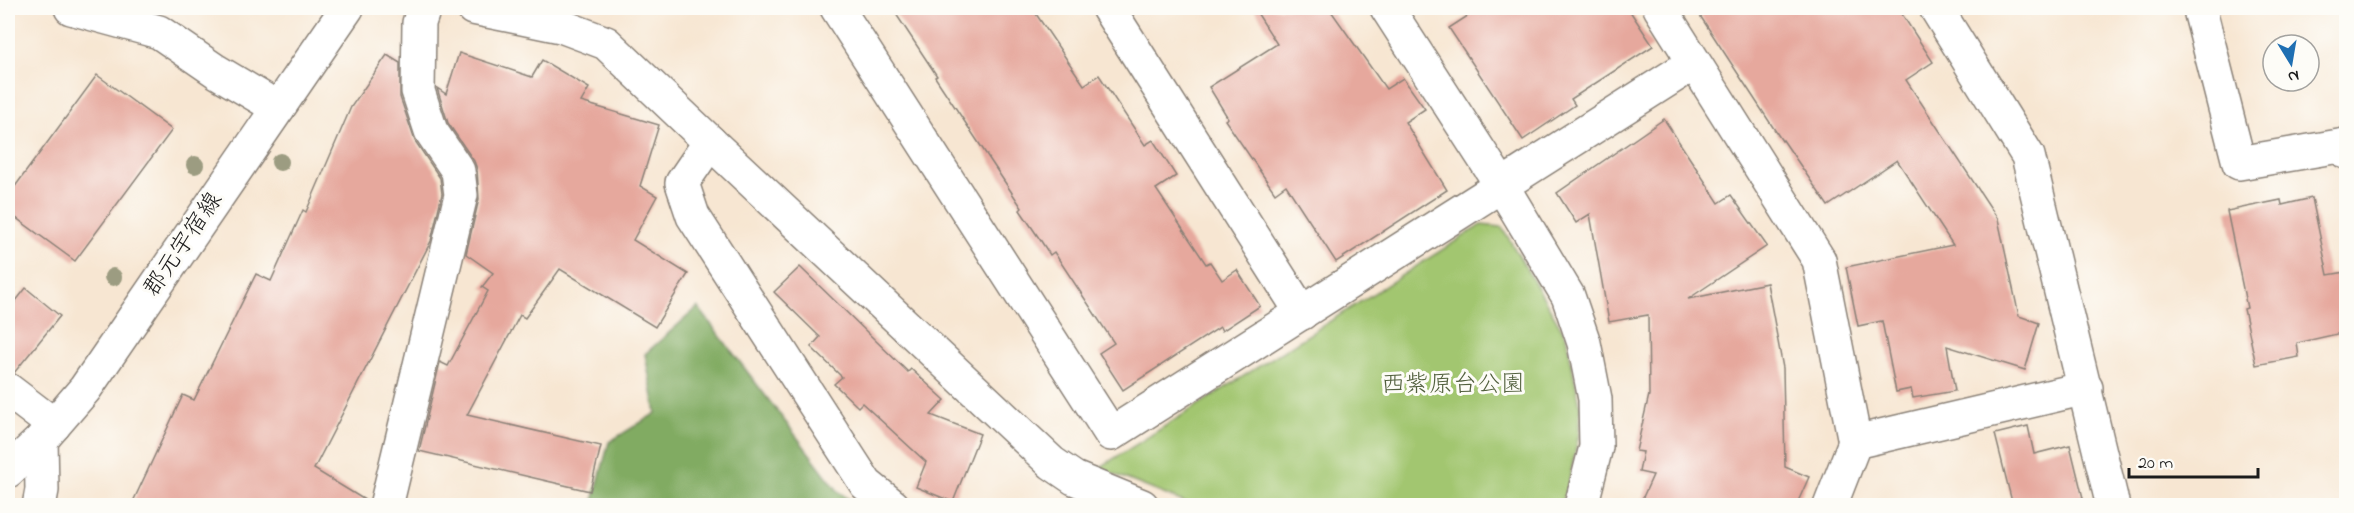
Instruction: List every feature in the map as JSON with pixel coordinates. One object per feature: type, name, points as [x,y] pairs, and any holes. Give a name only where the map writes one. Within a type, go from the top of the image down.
[{"type":"street","points":[[71,8],[159,32],[216,71],[278,108]]},
{"type":"street","name":"郡元宇宿線","points":[[8,471],[47,433],[85,389],[347,8]]},
{"type":"street","points":[[386,506],[461,195],[459,171],[431,131],[418,90],[419,23],[424,8]]},
{"type":"street","points":[[473,8],[561,26],[606,43],[1052,463],[1074,478],[1142,506]]},
{"type":"street","points":[[837,8],[1111,434],[1694,63]]},
{"type":"street","points":[[1108,8],[1302,313]]},
{"type":"street","points":[[1387,8],[1502,186],[1568,296],[1584,343],[1595,399],[1596,447],[1581,506]]},
{"type":"street","points":[[1660,8],[1819,260],[1855,442],[1830,506]]},
{"type":"street","points":[[1936,8],[2028,156],[2086,388],[2112,506]]},
{"type":"street","points":[[2201,8],[2239,163],[2345,145],[2346,152]]},
{"type":"street","points":[[710,142],[682,183],[693,216],[866,484],[893,506]]},
{"type":"street","points":[[1855,442],[2086,388]]},
{"type":"street","points":[[8,390],[47,433],[39,506]]},
{"type":"green space","name":"西紫原台公園","points":[[1481,225],[1502,227],[1566,336],[1580,405],[1579,434],[1568,486],[1561,505],[1191,505],[1099,468]]},
{"type":"green space","points":[[698,307],[838,491],[856,505],[592,505],[609,442],[656,413],[645,354]]},
{"type":"building","points":[[892,8],[1032,8],[1084,85],[1099,75],[1145,145],[1153,140],[1176,176],[1156,189],[1206,264],[1210,262],[1222,280],[1237,270],[1260,306],[1222,331],[1220,327],[1123,390],[1099,353],[1114,343],[1054,252],[1050,255],[1020,210],[1022,208]]},
{"type":"building","points":[[1254,8],[1329,8],[1386,89],[1403,78],[1425,109],[1405,122],[1447,190],[1336,262],[1286,185],[1275,193],[1225,120],[1228,118],[1209,87],[1277,44]]},
{"type":"building","points":[[1480,8],[1628,8],[1653,46],[1571,99],[1575,105],[1523,140],[1449,28]]},
{"type":"building","points":[[1695,8],[1898,8],[1933,62],[1906,80],[1998,219],[2019,316],[2039,323],[2025,370],[1947,346],[1955,391],[1913,398],[1911,389],[1896,392],[1882,321],[1858,326],[1846,267],[1953,245],[1897,160],[1828,206],[1782,141]]},
{"type":"building","points":[[459,53],[532,77],[542,60],[589,88],[581,102],[659,125],[640,186],[657,196],[633,240],[688,274],[655,327],[560,269],[525,318],[520,315],[467,415],[601,446],[590,491],[419,451],[440,362],[448,366],[488,291],[482,287],[493,273],[466,254],[479,199],[477,169],[448,123],[437,88],[446,94]]},
{"type":"building","points":[[387,55],[400,63],[400,97],[415,141],[440,178],[442,194],[431,241],[314,469],[368,502],[368,506],[131,506],[183,395],[194,400],[256,274],[271,281],[303,210],[306,212],[351,107]]},
{"type":"building","points":[[97,75],[172,130],[75,261],[8,212],[8,196]]},
{"type":"building","points":[[1664,119],[1719,203],[1731,195],[1767,246],[1688,299],[1767,283],[1783,368],[1785,467],[1809,477],[1796,506],[1639,506],[1653,475],[1639,472],[1643,452],[1636,451],[1649,395],[1648,315],[1609,322],[1590,214],[1576,223],[1557,193]]},
{"type":"building","points":[[2312,198],[2328,275],[2346,272],[2346,332],[2297,343],[2299,357],[2256,365],[2227,211],[2281,200],[2282,205]]},
{"type":"building","points":[[800,267],[908,372],[911,369],[945,400],[931,415],[980,434],[953,502],[916,487],[926,462],[862,403],[858,407],[834,384],[842,377],[811,347],[820,337],[774,292]]},
{"type":"building","points":[[26,288],[60,316],[14,373],[8,372],[8,311]]},
{"type":"building","points":[[2028,426],[2034,454],[2070,445],[2083,498],[2052,506],[2013,506],[1995,434]]}]
